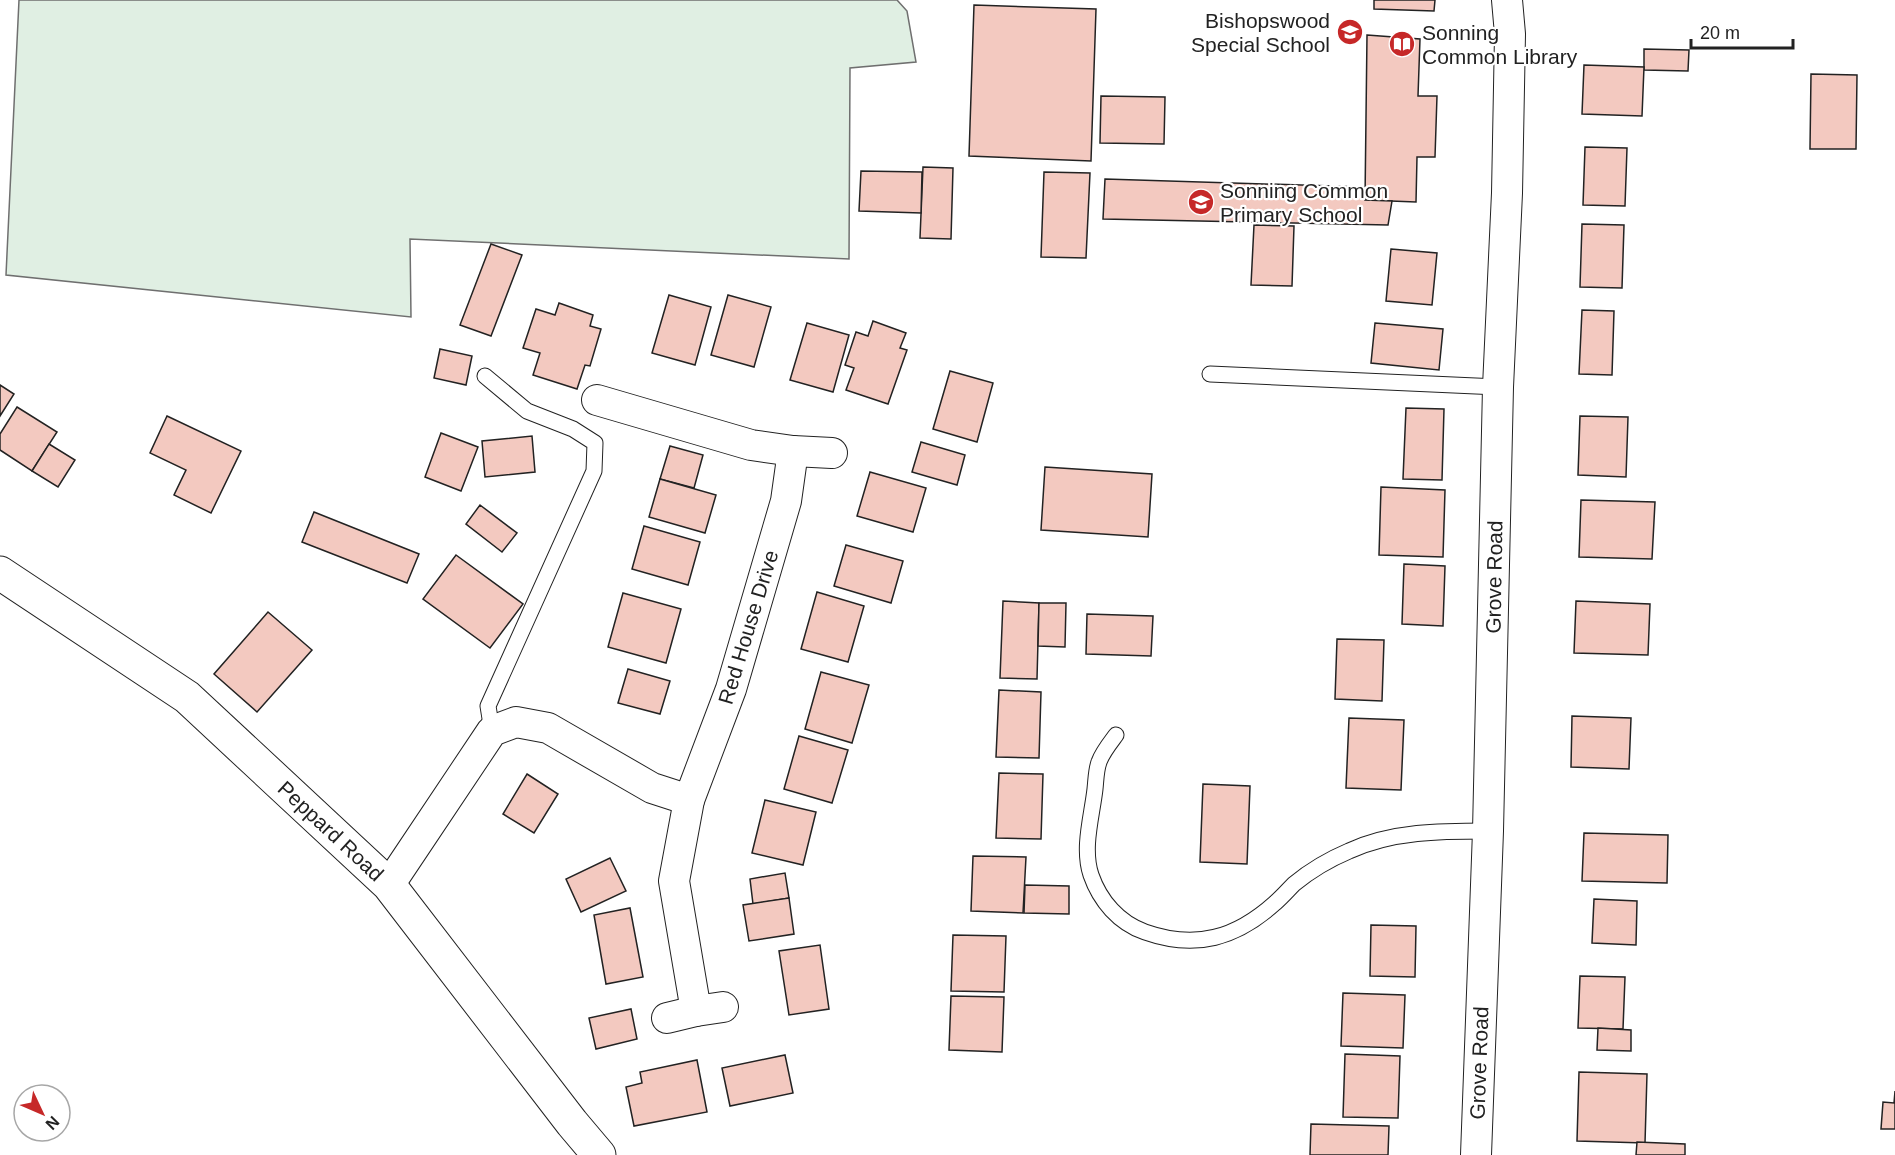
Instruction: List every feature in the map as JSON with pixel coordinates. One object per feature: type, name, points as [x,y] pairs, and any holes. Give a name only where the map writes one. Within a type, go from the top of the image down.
[{"type":"main road","name":"Peppard Road","points":[[0,573],[187,697],[389,885],[599,1155]]},
{"type":"street","name":"Grove Road","points":[[1476,1155],[1488,831],[1498,387],[1507,193],[1510,34],[1507,0]]},
{"type":"street","points":[[597,400],[751,445],[793,451],[832,453]]},
{"type":"street","name":"Red House Drive","points":[[667,1018],[710,1009],[674,881],[689,800],[731,689],[786,501],[793,451]]},
{"type":"street","points":[[389,885],[492,731],[516,722],[548,728],[652,788],[689,800]]},
{"type":"lane","points":[[1210,374],[1498,387]]},
{"type":"lane","points":[[485,376],[527,411],[573,429],[595,442],[594,471],[488,706],[492,731]]},
{"type":"lane","points":[[1116,735],[1099,761],[1087,848],[1091,873],[1100,896],[1116,915],[1135,929],[1179,942],[1201,942],[1223,936],[1248,924],[1318,866],[1351,850],[1387,838],[1430,832],[1488,831]]},
{"type":"green space","points":[[19,0],[897,0],[907,11],[916,62],[850,68],[849,259],[410,239],[411,317],[6,275]]},
{"type":"building","points":[[1374,0],[1435,0],[1434,11],[1374,9]]},
{"type":"building","points":[[974,5],[1096,9],[1091,161],[969,156]]},
{"type":"building","points":[[1367,35],[1420,39],[1418,96],[1437,96],[1435,157],[1417,157],[1416,202],[1365,200]]},
{"type":"building","points":[[1644,49],[1689,50],[1688,71],[1644,70]]},
{"type":"building","points":[[1584,65],[1644,67],[1642,116],[1582,114]]},
{"type":"building","points":[[1811,74],[1857,75],[1856,149],[1810,149]]},
{"type":"building","points":[[1101,96],[1165,97],[1164,144],[1100,143]]},
{"type":"building","points":[[1585,147],[1627,148],[1625,206],[1583,205]]},
{"type":"building","points":[[923,167],[953,168],[951,239],[920,238]]},
{"type":"building","points":[[861,171],[922,172],[921,213],[859,211]]},
{"type":"building","points":[[1044,172],[1090,173],[1086,258],[1041,257]]},
{"type":"building","points":[[1105,179],[1364,187],[1365,200],[1392,201],[1388,225],[1103,219]]},
{"type":"building","points":[[1582,224],[1624,225],[1622,288],[1580,287]]},
{"type":"building","points":[[1254,225],[1294,226],[1292,286],[1251,285]]},
{"type":"building","points":[[491,244],[522,255],[491,336],[460,325]]},
{"type":"building","points":[[1391,249],[1437,253],[1432,305],[1386,301]]},
{"type":"building","points":[[669,295],[711,307],[695,365],[652,353]]},
{"type":"building","points":[[728,295],[771,307],[754,367],[711,355]]},
{"type":"building","points":[[559,303],[593,315],[590,326],[601,329],[590,366],[585,365],[577,389],[533,375],[540,353],[523,348],[536,309],[555,315]]},
{"type":"building","points":[[1582,310],[1614,311],[1612,375],[1579,374]]},
{"type":"building","points":[[873,321],[906,333],[900,348],[907,350],[888,404],[846,390],[854,368],[845,365],[856,332],[868,336]]},
{"type":"building","points":[[807,323],[849,335],[833,392],[790,380]]},
{"type":"building","points":[[1375,323],[1443,329],[1439,370],[1371,363]]},
{"type":"building","points":[[440,349],[472,356],[466,385],[434,378]]},
{"type":"building","points":[[950,371],[993,383],[977,442],[933,429]]},
{"type":"building","points":[[0,385],[14,394],[0,416]]},
{"type":"building","points":[[17,407],[57,432],[32,471],[0,450],[0,434]]},
{"type":"building","points":[[1406,408],[1444,409],[1442,480],[1403,479]]},
{"type":"building","points":[[167,416],[241,451],[211,513],[174,495],[186,470],[150,453]]},
{"type":"building","points":[[1580,416],[1628,417],[1626,477],[1578,475]]},
{"type":"building","points":[[441,433],[478,447],[461,491],[425,477]]},
{"type":"building","points":[[532,436],[535,472],[485,477],[482,441]]},
{"type":"building","points":[[921,442],[965,455],[957,485],[912,472]]},
{"type":"building","points":[[49,444],[75,460],[58,487],[32,471]]},
{"type":"building","points":[[670,446],[703,455],[694,488],[660,479]]},
{"type":"building","points":[[1045,467],[1152,474],[1148,537],[1041,530]]},
{"type":"building","points":[[870,472],[926,488],[913,532],[857,516]]},
{"type":"building","points":[[660,479],[716,495],[705,533],[649,517]]},
{"type":"building","points":[[1381,487],[1445,490],[1443,557],[1379,555]]},
{"type":"building","points":[[1581,500],[1655,502],[1652,559],[1579,557]]},
{"type":"building","points":[[480,505],[517,533],[502,552],[466,524]]},
{"type":"building","points":[[314,512],[419,554],[407,583],[302,542]]},
{"type":"building","points":[[644,526],[700,542],[688,585],[632,569]]},
{"type":"building","points":[[846,545],[903,561],[891,603],[834,586]]},
{"type":"building","points":[[456,555],[523,604],[490,648],[423,599]]},
{"type":"building","points":[[1404,564],[1445,566],[1443,626],[1402,624]]},
{"type":"building","points":[[817,592],[864,606],[848,662],[801,649]]},
{"type":"building","points":[[623,593],[681,609],[666,663],[608,647]]},
{"type":"building","points":[[1003,601],[1039,603],[1037,679],[1000,678]]},
{"type":"building","points":[[1576,601],[1650,604],[1648,655],[1574,653]]},
{"type":"building","points":[[1039,603],[1066,603],[1065,647],[1038,646]]},
{"type":"building","points":[[268,612],[312,650],[257,712],[214,674]]},
{"type":"building","points":[[1087,614],[1153,616],[1151,656],[1086,654]]},
{"type":"building","points":[[1337,639],[1384,640],[1382,701],[1335,699]]},
{"type":"building","points":[[628,669],[670,681],[660,714],[618,703]]},
{"type":"building","points":[[821,672],[869,685],[852,743],[805,729]]},
{"type":"building","points":[[999,690],[1041,692],[1039,758],[996,757]]},
{"type":"building","points":[[1572,716],[1631,718],[1629,769],[1571,767]]},
{"type":"building","points":[[1349,718],[1404,720],[1401,790],[1346,788]]},
{"type":"building","points":[[799,736],[848,750],[832,803],[784,789]]},
{"type":"building","points":[[999,773],[1043,774],[1041,839],[996,838]]},
{"type":"building","points":[[527,774],[558,794],[534,833],[503,814]]},
{"type":"building","points":[[1203,784],[1250,786],[1247,864],[1200,862]]},
{"type":"building","points":[[765,800],[816,812],[803,865],[752,853]]},
{"type":"building","points":[[1584,833],[1668,835],[1667,883],[1582,881]]},
{"type":"building","points":[[973,856],[1026,857],[1023,913],[971,911]]},
{"type":"building","points":[[610,858],[626,891],[581,912],[566,879]]},
{"type":"building","points":[[785,873],[789,898],[753,904],[750,879]]},
{"type":"building","points":[[1025,885],[1069,886],[1069,914],[1024,913]]},
{"type":"building","points":[[789,898],[794,934],[749,941],[743,905]]},
{"type":"building","points":[[1594,899],[1637,901],[1636,945],[1592,943]]},
{"type":"building","points":[[630,908],[643,977],[606,984],[594,915]]},
{"type":"building","points":[[1371,925],[1416,926],[1415,977],[1370,976]]},
{"type":"building","points":[[953,935],[1006,936],[1004,992],[951,991]]},
{"type":"building","points":[[820,945],[829,1009],[789,1015],[779,951]]},
{"type":"building","points":[[1580,976],[1625,977],[1623,1029],[1578,1028]]},
{"type":"building","points":[[1343,993],[1405,995],[1403,1048],[1341,1046]]},
{"type":"building","points":[[951,996],[1004,997],[1002,1052],[949,1050]]},
{"type":"building","points":[[631,1009],[637,1039],[596,1049],[589,1018]]},
{"type":"building","points":[[1598,1028],[1631,1030],[1631,1051],[1597,1050]]},
{"type":"building","points":[[1345,1054],[1400,1056],[1398,1118],[1343,1117]]},
{"type":"building","points":[[785,1055],[793,1093],[730,1106],[722,1068]]},
{"type":"building","points":[[697,1060],[707,1112],[634,1126],[626,1087],[642,1083],[640,1072]]},
{"type":"building","points":[[1579,1072],[1647,1074],[1645,1143],[1577,1141]]},
{"type":"building","points":[[1895,1091],[1895,1129],[1881,1129],[1883,1102],[1894,1103]]},
{"type":"building","points":[[1311,1124],[1389,1126],[1388,1155],[1310,1155]]},
{"type":"building","points":[[1637,1142],[1685,1144],[1685,1155],[1636,1155]]},
{"type":"place","name":"Bishopswood Special School","points":[[1350,32]]},
{"type":"place","name":"Sonning Common Library","points":[[1402,44]]},
{"type":"place","name":"Sonning Common Primary School","points":[[1201,202]]}]
